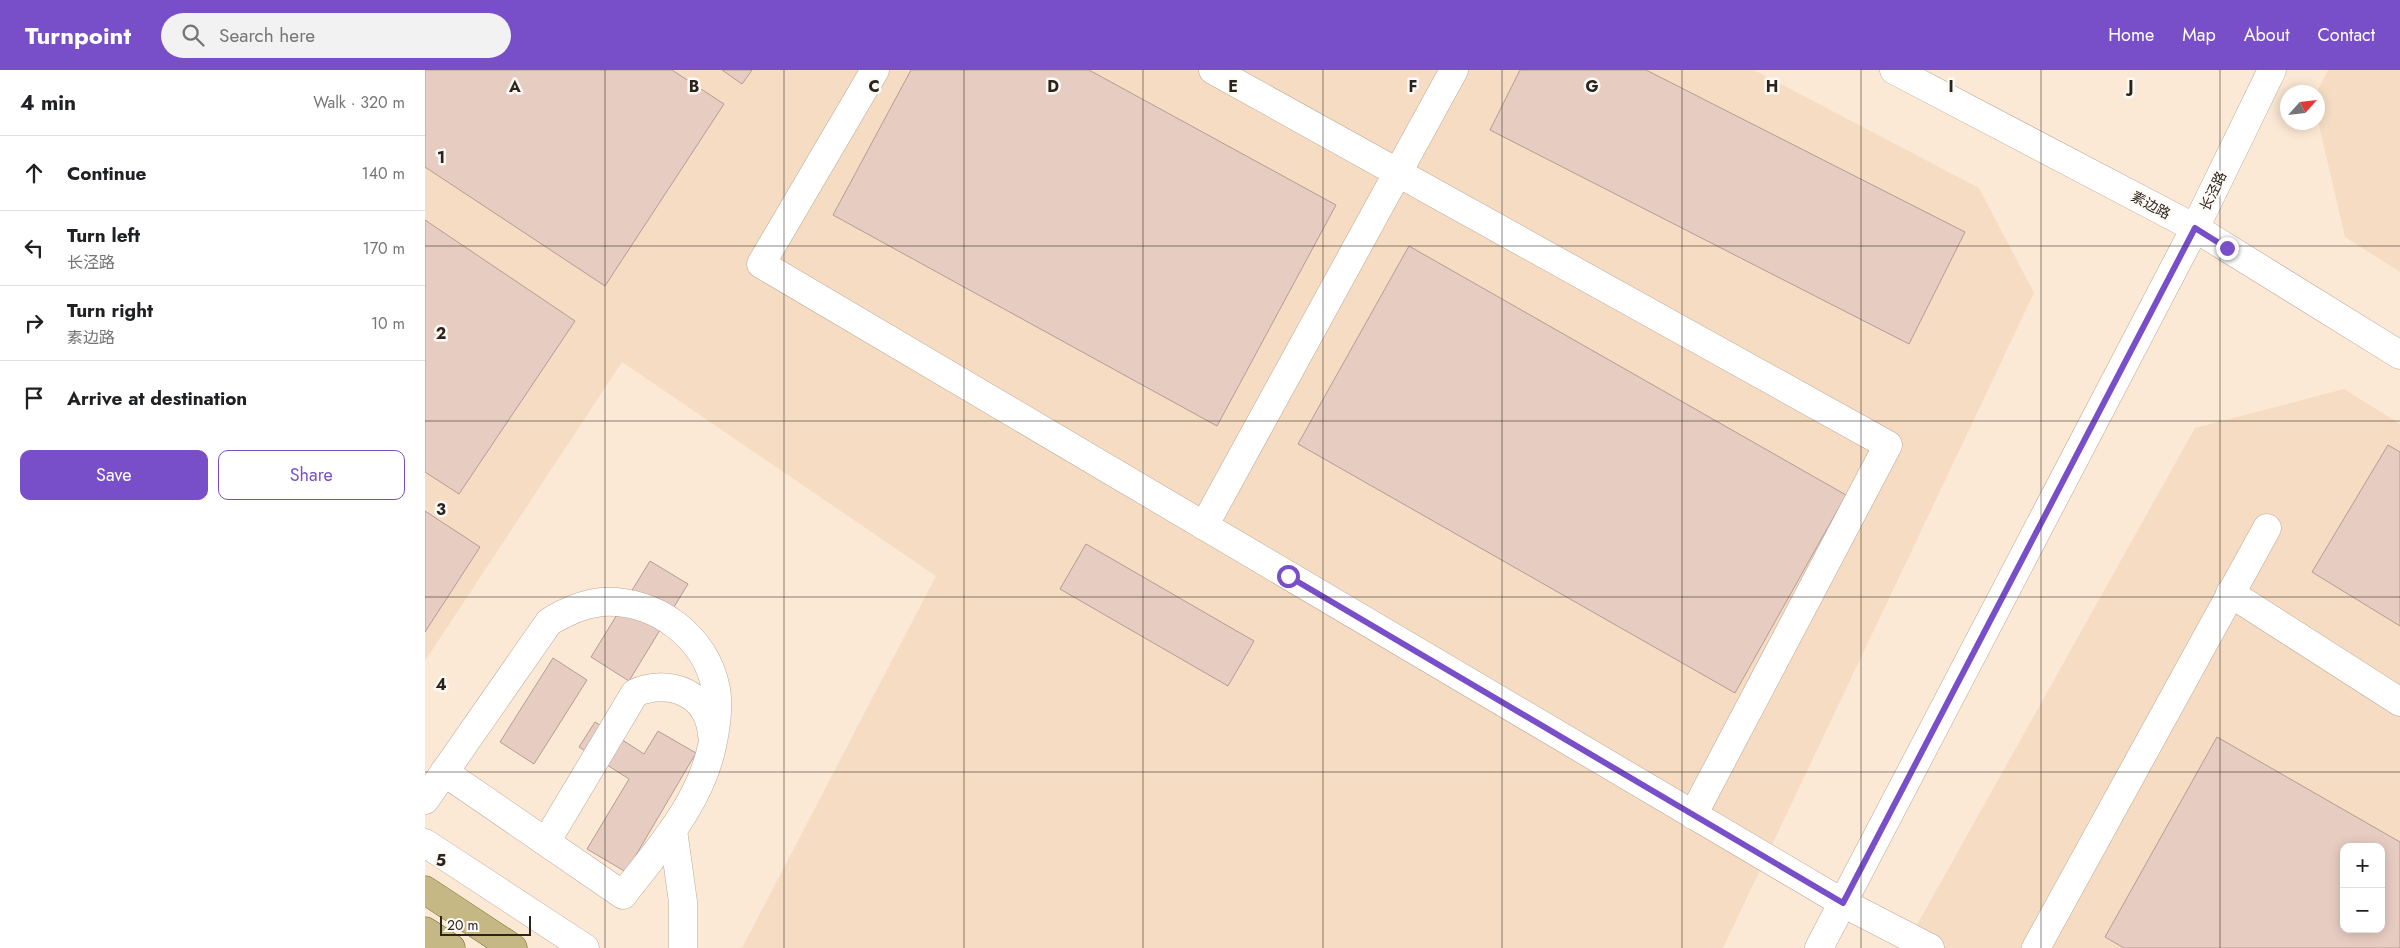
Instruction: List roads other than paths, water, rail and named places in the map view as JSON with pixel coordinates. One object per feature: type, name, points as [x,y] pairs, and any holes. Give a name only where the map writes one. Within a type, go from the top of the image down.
[{"type":"main road","points":[[425,890],[513,948]]},
{"type":"main road","points":[[425,931],[451,948]]},
{"type":"street","points":[[875,70],[761,264],[1843,903],[1930,948]]},
{"type":"street","points":[[1213,70],[1888,445],[1693,815]]},
{"type":"street","points":[[1203,526],[1454,70]]},
{"type":"street","name":"素边路","points":[[1894,70],[2195,228],[2400,355]]},
{"type":"street","name":"长泾路","points":[[1819,948],[2195,228],[2272,70]]},
{"type":"street","points":[[2036,948],[2267,528]]},
{"type":"street","points":[[2231,593],[2400,702]]},
{"type":"street","points":[[425,800],[444,772],[549,622],[582,606],[600,602],[637,605],[655,611],[673,622],[688,635],[701,652],[710,670],[716,690],[716,718],[712,746],[695,794],[673,830],[623,895],[444,772]]},
{"type":"street","points":[[546,842],[635,693],[648,688],[662,686],[677,689],[690,695],[701,705],[708,718],[712,732],[712,746]]},
{"type":"street","points":[[673,830],[683,902],[683,948]]},
{"type":"street","points":[[425,842],[585,948]]}]
